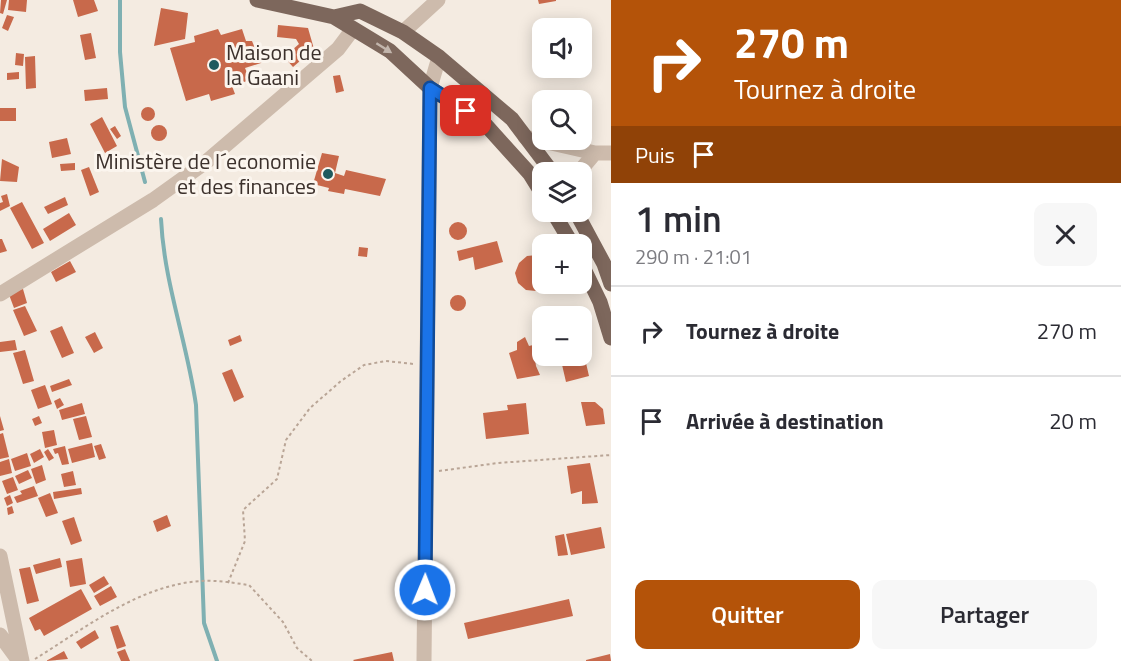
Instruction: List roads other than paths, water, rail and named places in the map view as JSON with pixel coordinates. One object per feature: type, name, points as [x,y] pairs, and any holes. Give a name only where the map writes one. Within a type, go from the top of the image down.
[{"type":"main road","points":[[257,0],[334,17],[390,51],[430,88],[484,123],[532,177]]},
{"type":"main road","points":[[334,17],[359,5]]},
{"type":"main road","points":[[359,5],[439,57],[512,119],[544,162]]},
{"type":"main road","points":[[353,29],[359,5]]},
{"type":"main road","points":[[581,222],[604,264],[611,284]]},
{"type":"main road","points":[[592,286],[600,302],[611,338]]},
{"type":"street","points":[[403,32],[438,0]]},
{"type":"street","points":[[0,294],[153,200],[206,162],[338,49],[353,29]]},
{"type":"street","points":[[424,661],[430,88],[439,57]]},
{"type":"street","points":[[525,136],[595,153],[611,153]]},
{"type":"street","points":[[587,162],[595,153]]},
{"type":"street","points":[[0,556],[20,661]]},
{"type":"street","points":[[0,634],[20,661]]},
{"type":"waterway","points":[[120,0],[120,52],[125,107],[145,182]]},
{"type":"waterway","points":[[161,219],[166,266],[196,405],[204,623],[217,661]]},
{"type":"place","name":"Maison de la Gaani","points":[[214,65]]},
{"type":"place","name":"Ministère de l´economie et des finances","points":[[328,174]]}]
